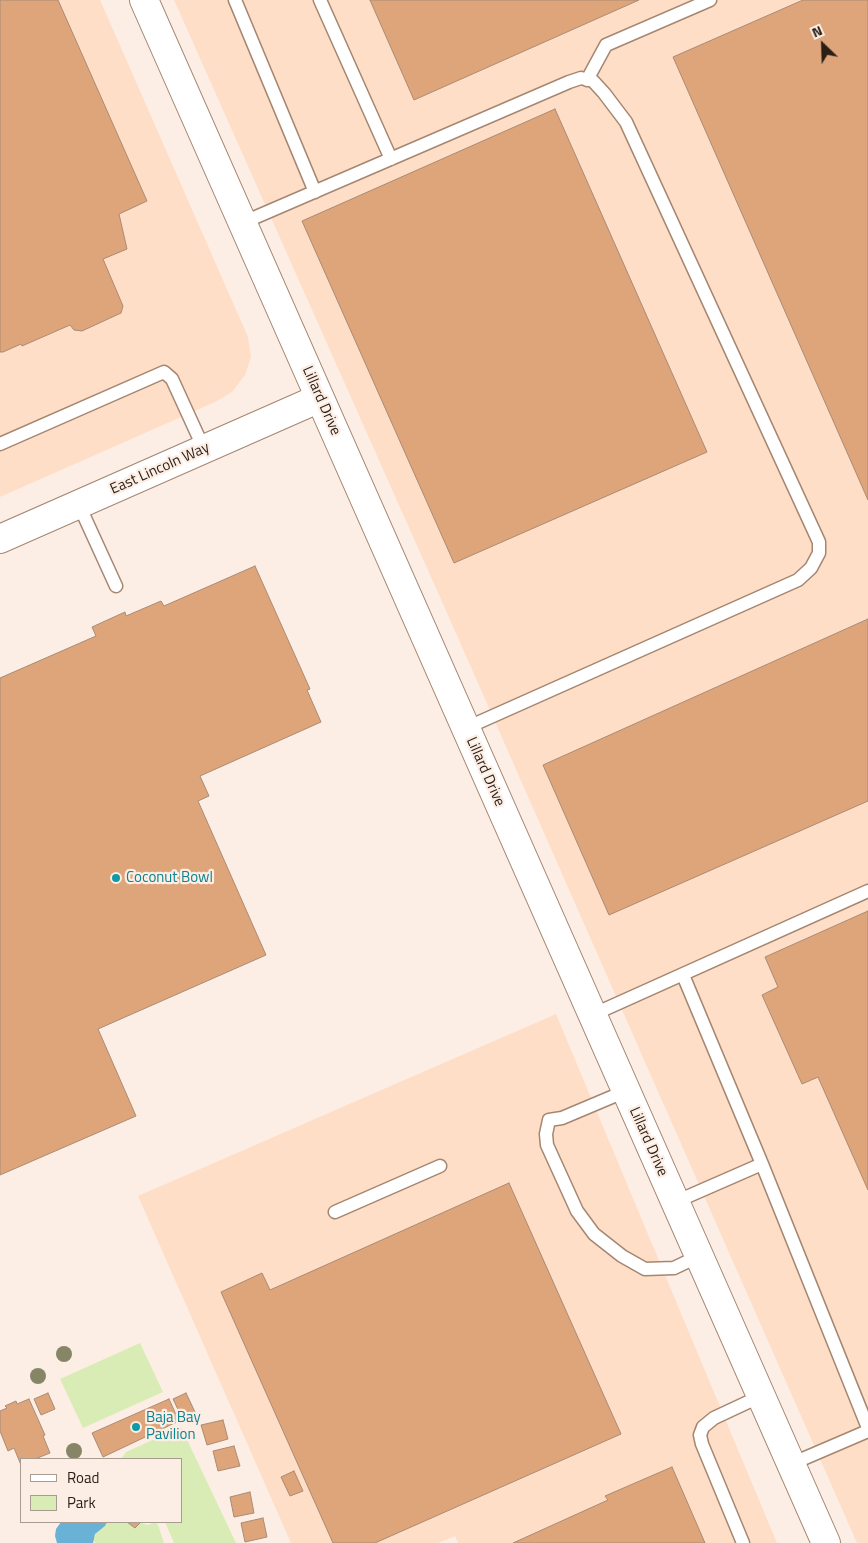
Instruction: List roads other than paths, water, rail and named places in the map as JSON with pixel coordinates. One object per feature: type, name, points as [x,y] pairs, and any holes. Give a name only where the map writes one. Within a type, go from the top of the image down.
[{"type":"street","name":"Lillard Drive","points":[[144,0],[826,1543]]},
{"type":"street","name":"East Lincoln Way","points":[[0,540],[320,398]]},
{"type":"lane","points":[[234,0],[315,192]]},
{"type":"lane","points":[[320,0],[391,159]]},
{"type":"lane","points":[[587,80],[606,45],[710,0]]},
{"type":"lane","points":[[242,223],[569,82],[581,78],[592,81],[604,93],[626,122],[811,523],[819,542],[819,553],[811,568],[798,580],[466,728]]},
{"type":"lane","points":[[0,444],[164,372],[172,380],[204,450]]},
{"type":"lane","points":[[79,505],[116,586]]},
{"type":"lane","points":[[592,1015],[868,892]]},
{"type":"lane","points":[[683,975],[762,1164],[868,1430],[791,1464]]},
{"type":"lane","points":[[626,1091],[562,1118],[549,1120],[546,1134],[547,1145],[577,1211],[594,1234],[622,1256],[645,1269],[674,1268],[699,1256]]},
{"type":"lane","points":[[675,1202],[762,1164]]},
{"type":"lane","points":[[335,1212],[440,1166]]},
{"type":"lane","points":[[744,1543],[702,1444],[700,1435],[703,1427],[714,1418],[761,1396]]},
{"type":"water","points":[[60,1523],[106,1523],[95,1534],[93,1543],[57,1543],[56,1529]]},
{"type":"place","name":"Coconut Bowl","points":[[116,878]]},
{"type":"place","name":"Baja Bay Pavilion","points":[[136,1427]]}]
